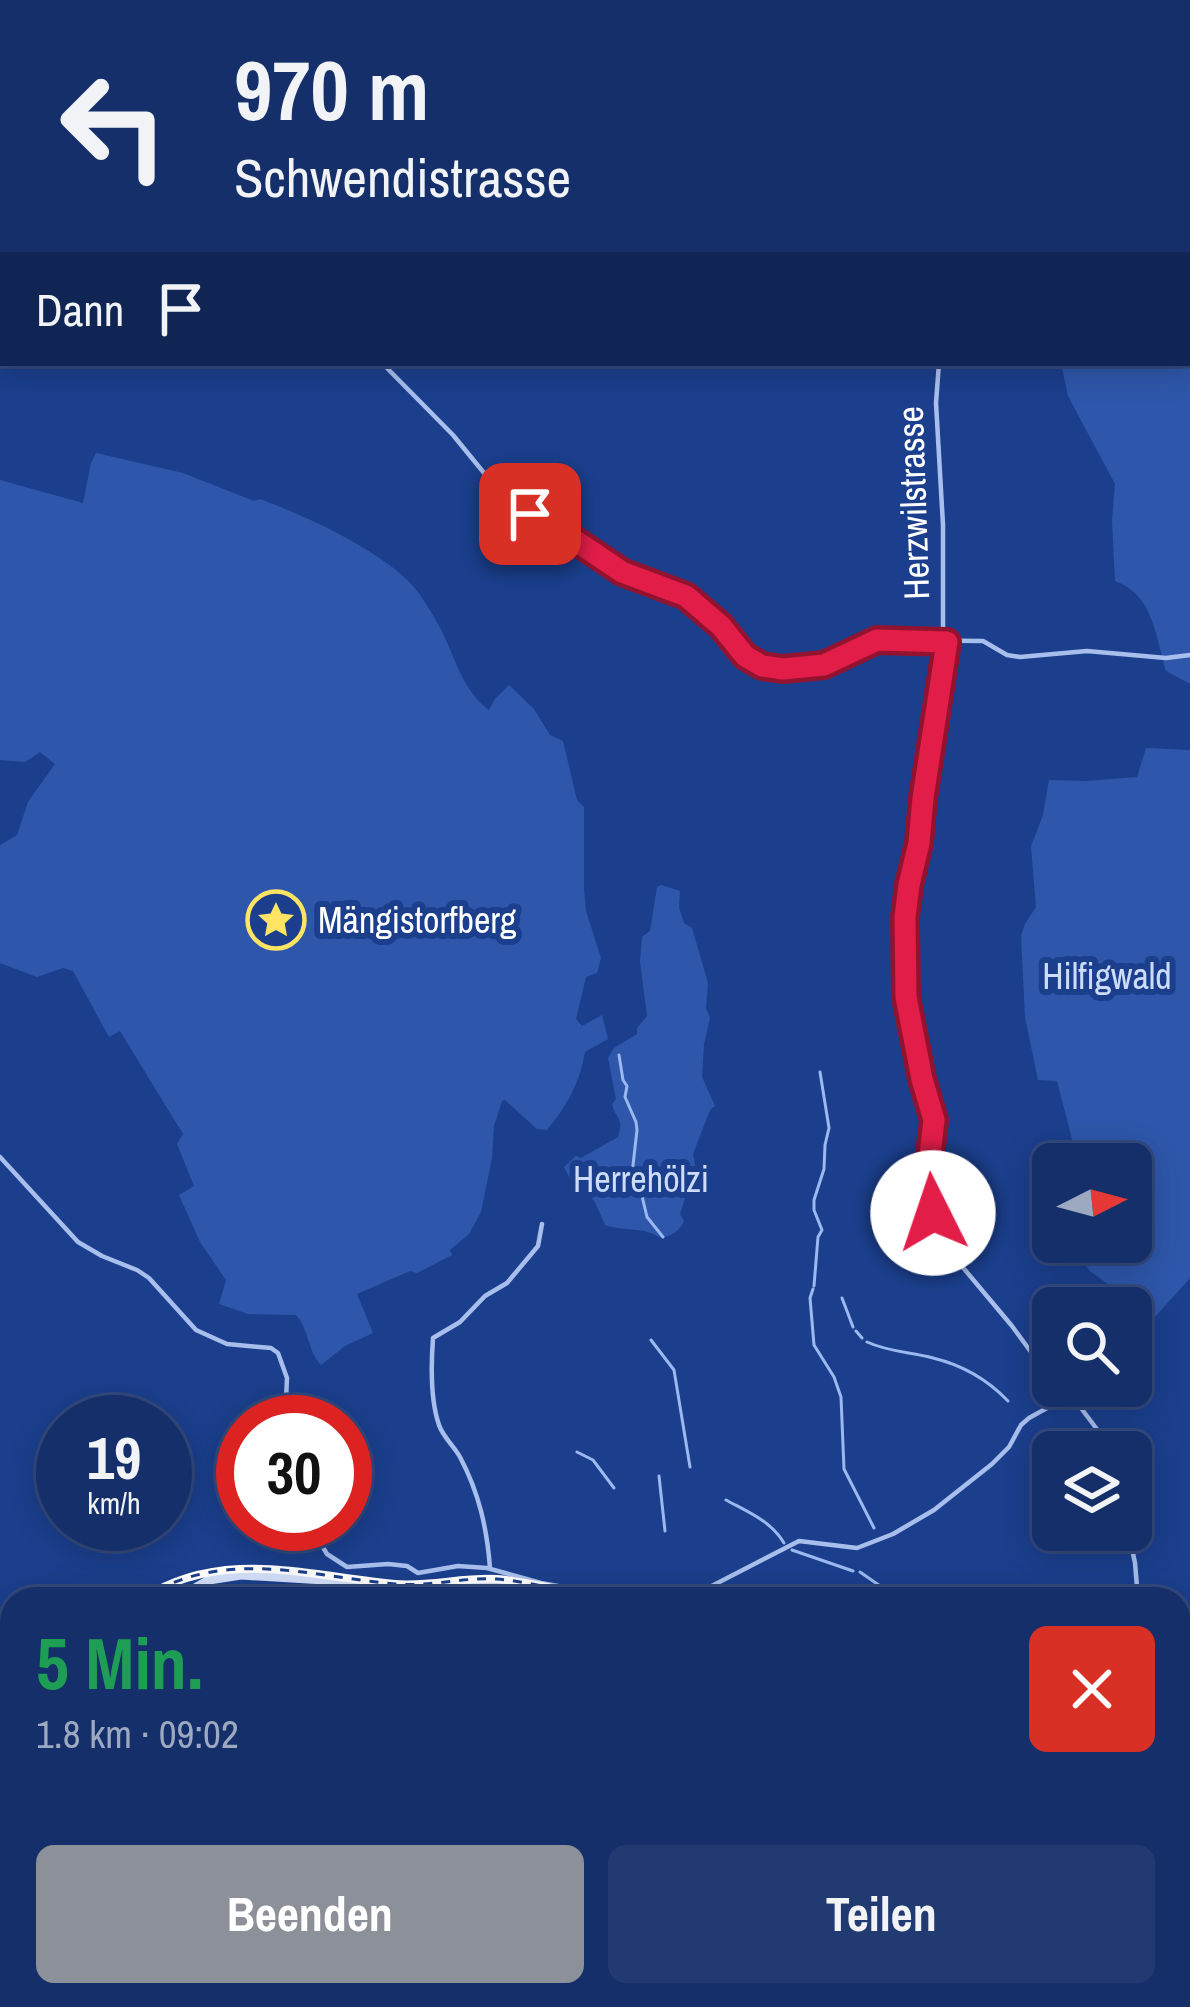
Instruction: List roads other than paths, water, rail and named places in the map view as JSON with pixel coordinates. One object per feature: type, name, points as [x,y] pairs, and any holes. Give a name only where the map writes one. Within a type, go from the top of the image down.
[{"type":"main road","points":[[197,1587],[241,1575],[513,1587]]},
{"type":"street","points":[[385,366],[453,435],[502,495],[622,572],[686,596],[756,664],[803,668],[832,662],[877,640],[982,641],[1019,657],[1080,651],[1166,658],[1190,655]]},
{"type":"street","name":"Herzwilstrasse","points":[[939,366],[936,404],[945,642],[905,917],[906,997],[934,1120],[928,1173],[937,1223],[960,1264],[1032,1353]]},
{"type":"street","points":[[0,1156],[78,1242],[149,1278],[196,1330],[233,1346],[281,1345],[286,1395]]},
{"type":"street","points":[[490,1568],[486,1522],[477,1495],[438,1422],[433,1338],[507,1283],[538,1246],[542,1224]]},
{"type":"street","points":[[711,1587],[799,1540],[857,1548],[893,1534],[934,1510],[992,1464],[1014,1441],[1022,1424],[1049,1407]]},
{"type":"street","points":[[325,1551],[340,1564],[356,1568],[396,1564],[418,1573],[458,1566],[490,1568],[563,1587]]},
{"type":"street","points":[[1132,1551],[1137,1587]]},
{"type":"street","points":[[418,1573],[418,1586]]},
{"type":"waterway","points":[[619,1055],[625,1097],[637,1130],[632,1174],[647,1217],[663,1237]]},
{"type":"waterway","points":[[814,1286],[822,1230],[814,1200],[829,1128],[820,1072]]},
{"type":"waterway","points":[[813,1289],[814,1345],[841,1397],[844,1469],[874,1528]]},
{"type":"waterway","points":[[842,1298],[853,1327]]},
{"type":"waterway","points":[[856,1331],[862,1338]]},
{"type":"waterway","points":[[651,1340],[674,1370],[690,1467]]},
{"type":"waterway","points":[[867,1342],[954,1365],[983,1380],[1008,1401]]},
{"type":"waterway","points":[[577,1452],[593,1460],[614,1488]]},
{"type":"waterway","points":[[659,1476],[665,1531]]},
{"type":"waterway","points":[[726,1500],[766,1523],[784,1543]]},
{"type":"waterway","points":[[792,1550],[853,1571]]},
{"type":"waterway","points":[[860,1572],[882,1587]]},
{"type":"railway","points":[[164,1587],[234,1569],[408,1585],[497,1579],[545,1587]]},
{"type":"place","name":"Mängistorfberg","points":[[276,920]]},
{"type":"park label","name":"Hilfigwald","points":[[1107,976]]},
{"type":"park label","name":"Herrehölzi","points":[[641,1179]]}]
